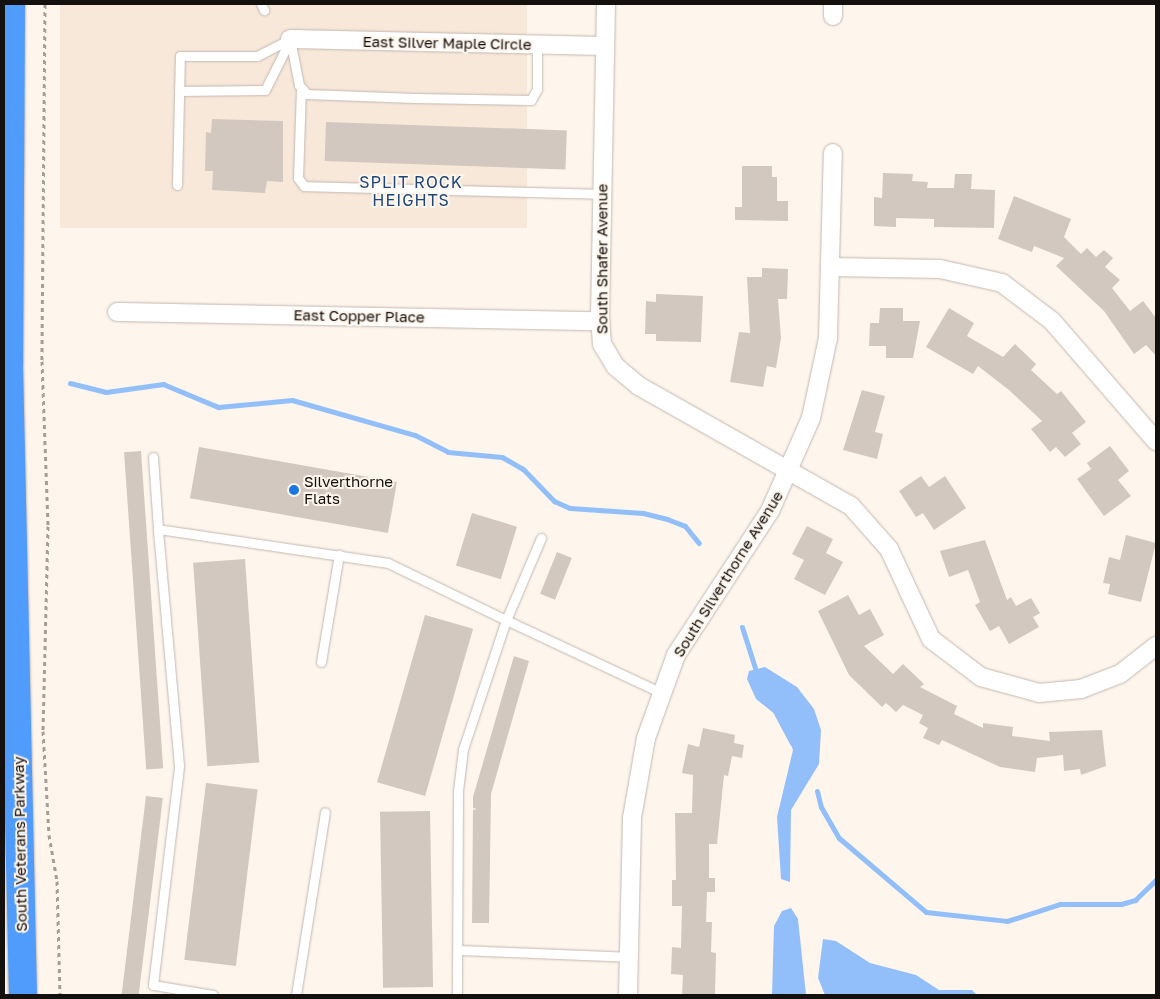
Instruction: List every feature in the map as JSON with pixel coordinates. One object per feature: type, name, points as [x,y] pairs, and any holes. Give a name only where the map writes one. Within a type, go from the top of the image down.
[{"type":"highway","name":"South Veterans Parkway","points":[[11,4],[9,365],[23,995]]},
{"type":"street","name":"South Shafer Avenue","points":[[606,4],[600,321],[607,355],[624,375],[790,471],[868,521],[889,548],[931,639],[981,677],[1039,693],[1081,690],[1120,674],[1156,646]]},
{"type":"street","name":"East Silver Maple Circle","points":[[290,40],[605,46]]},
{"type":"street","name":"South Silverthorne Avenue","points":[[628,995],[635,791],[660,692],[690,629],[764,519],[790,471],[811,418],[824,366],[831,267],[833,153]]},
{"type":"street","points":[[831,267],[940,269],[1002,283],[1052,321],[1156,441]]},
{"type":"street","name":"East Copper Place","points":[[117,312],[600,321]]},
{"type":"lane","points":[[290,40],[301,88],[298,178],[304,186],[602,194]]},
{"type":"lane","points":[[177,185],[180,56],[257,56],[290,40]]},
{"type":"lane","points":[[179,91],[265,90],[290,40]]},
{"type":"lane","points":[[301,88],[316,96],[531,100],[537,90],[537,45]]},
{"type":"lane","points":[[153,457],[179,766],[153,985],[213,995]]},
{"type":"lane","points":[[158,529],[388,563],[660,692]]},
{"type":"lane","points":[[457,995],[458,791],[463,749],[506,620],[541,538]]},
{"type":"lane","points":[[321,662],[339,555]]},
{"type":"lane","points":[[296,995],[325,812]]},
{"type":"lane","points":[[458,950],[629,957]]},
{"type":"path","points":[[45,4],[42,361],[48,526],[43,730],[49,835],[57,881],[60,995]]},
{"type":"shaded area","points":[[60,4],[527,4],[527,228],[60,228]]},
{"type":"water","points":[[765,667],[797,687],[814,709],[821,730],[819,764],[791,810],[790,882],[781,879],[777,817],[793,750],[781,719],[756,699],[747,679],[749,671]]},
{"type":"water","points":[[791,908],[798,919],[806,995],[772,995],[774,926],[782,911]]},
{"type":"water","points":[[823,939],[836,941],[870,963],[916,975],[939,990],[972,990],[977,995],[825,995],[818,978]]},
{"type":"building","points":[[212,119],[283,121],[283,182],[267,181],[265,193],[212,190],[213,171],[205,171],[206,132],[211,133]]},
{"type":"building","points":[[326,122],[567,130],[565,169],[325,161]]},
{"type":"building","points":[[742,166],[772,166],[772,177],[777,177],[777,201],[788,201],[788,221],[735,220],[735,207],[742,207]]},
{"type":"building","points":[[883,173],[913,174],[912,181],[928,182],[927,188],[954,188],[955,174],[972,174],[971,189],[995,190],[994,228],[934,227],[934,219],[896,218],[896,227],[874,226],[874,197],[882,198]]},
{"type":"building","points":[[1014,196],[1071,219],[1064,237],[1081,254],[1087,248],[1096,257],[1104,250],[1113,258],[1105,267],[1120,280],[1112,288],[1130,311],[1143,301],[1156,318],[1156,356],[1146,345],[1134,354],[1104,311],[1056,266],[1064,258],[1034,246],[1032,252],[998,239]]},
{"type":"building","points":[[762,268],[788,269],[787,299],[778,299],[781,338],[776,368],[767,366],[763,387],[730,382],[739,332],[750,333],[747,277],[762,277]]},
{"type":"building","points":[[656,294],[703,296],[701,342],[656,341],[656,334],[645,334],[646,301],[656,302]]},
{"type":"building","points":[[880,308],[903,308],[903,321],[920,321],[913,358],[886,358],[886,346],[869,346],[870,323],[879,323]]},
{"type":"building","points":[[949,308],[974,323],[967,336],[1003,357],[1015,344],[1036,364],[1031,370],[1057,394],[1061,391],[1086,422],[1072,433],[1081,444],[1065,457],[1056,447],[1050,452],[1031,429],[1042,421],[1009,390],[978,366],[973,374],[926,347]]},
{"type":"building","points":[[862,390],[885,396],[875,432],[883,434],[877,459],[843,450]]},
{"type":"building","points":[[1110,446],[1129,471],[1118,480],[1131,496],[1104,516],[1077,479],[1091,469],[1087,463]]},
{"type":"building","name":"Silverthorne Flats","points":[[199,447],[397,482],[388,533],[190,498]]},
{"type":"building","points":[[141,451],[163,768],[146,769],[124,452]]},
{"type":"building","points":[[921,476],[929,487],[945,476],[966,508],[934,530],[923,513],[916,517],[899,491]]},
{"type":"building","points":[[472,513],[517,527],[501,579],[456,566]]},
{"type":"building","points":[[807,526],[833,539],[826,553],[843,562],[825,595],[794,579],[804,560],[792,554]]},
{"type":"building","points":[[1126,535],[1156,543],[1141,602],[1108,594],[1110,584],[1103,583],[1109,557],[1120,560]]},
{"type":"building","points":[[985,540],[1007,600],[1011,597],[1016,606],[1031,598],[1040,613],[1033,617],[1039,627],[1009,644],[999,626],[990,631],[975,605],[980,602],[968,570],[949,577],[940,551]]},
{"type":"building","points":[[557,552],[572,558],[555,600],[540,594]]},
{"type":"building","points":[[245,559],[259,763],[207,766],[193,563]]},
{"type":"building","points":[[848,595],[859,615],[870,609],[884,635],[864,646],[893,674],[903,664],[924,684],[920,687],[957,706],[954,714],[983,728],[983,723],[1013,727],[1012,736],[1050,741],[1049,732],[1102,730],[1106,766],[1081,775],[1080,769],[1064,771],[1063,755],[1037,758],[1035,772],[1000,767],[942,740],[939,745],[923,738],[928,728],[919,723],[923,715],[903,705],[896,712],[886,703],[882,707],[849,675],[818,611]]},
{"type":"building","points":[[425,615],[473,629],[425,796],[377,782]]},
{"type":"building","points":[[514,656],[529,661],[491,794],[489,923],[472,923],[473,810],[477,809],[473,808],[473,797]]},
{"type":"building","points":[[703,728],[735,735],[734,743],[744,745],[742,758],[732,756],[728,776],[724,775],[717,844],[709,844],[709,878],[715,878],[715,892],[707,892],[706,922],[712,922],[711,952],[716,953],[715,995],[682,995],[683,975],[671,974],[672,947],[681,948],[682,906],[672,906],[672,880],[676,880],[675,813],[692,813],[693,775],[682,773],[688,744],[699,747]]},
{"type":"building","points":[[206,783],[258,789],[236,966],[184,960]]},
{"type":"building","points":[[146,796],[163,798],[139,995],[122,995]]},
{"type":"building","points":[[430,811],[433,987],[383,988],[380,812]]},
{"type":"waterway","points":[[70,383],[106,392],[163,384],[218,407],[292,400],[415,435],[448,452],[502,457],[523,469],[554,501],[570,508],[643,513],[667,519],[685,526],[699,543]]},
{"type":"waterway","points":[[742,627],[757,674]]},
{"type":"waterway","points":[[775,711],[792,743]]},
{"type":"waterway","points":[[817,791],[821,807],[839,838],[926,912],[1007,921],[1060,904],[1121,904],[1135,900],[1156,880]]},
{"type":"place","name":"Silverthorne Flats","points":[[294,490]]},
{"type":"district","name":"SPLIT ROCK HEIGHTS","points":[[411,191]]}]
